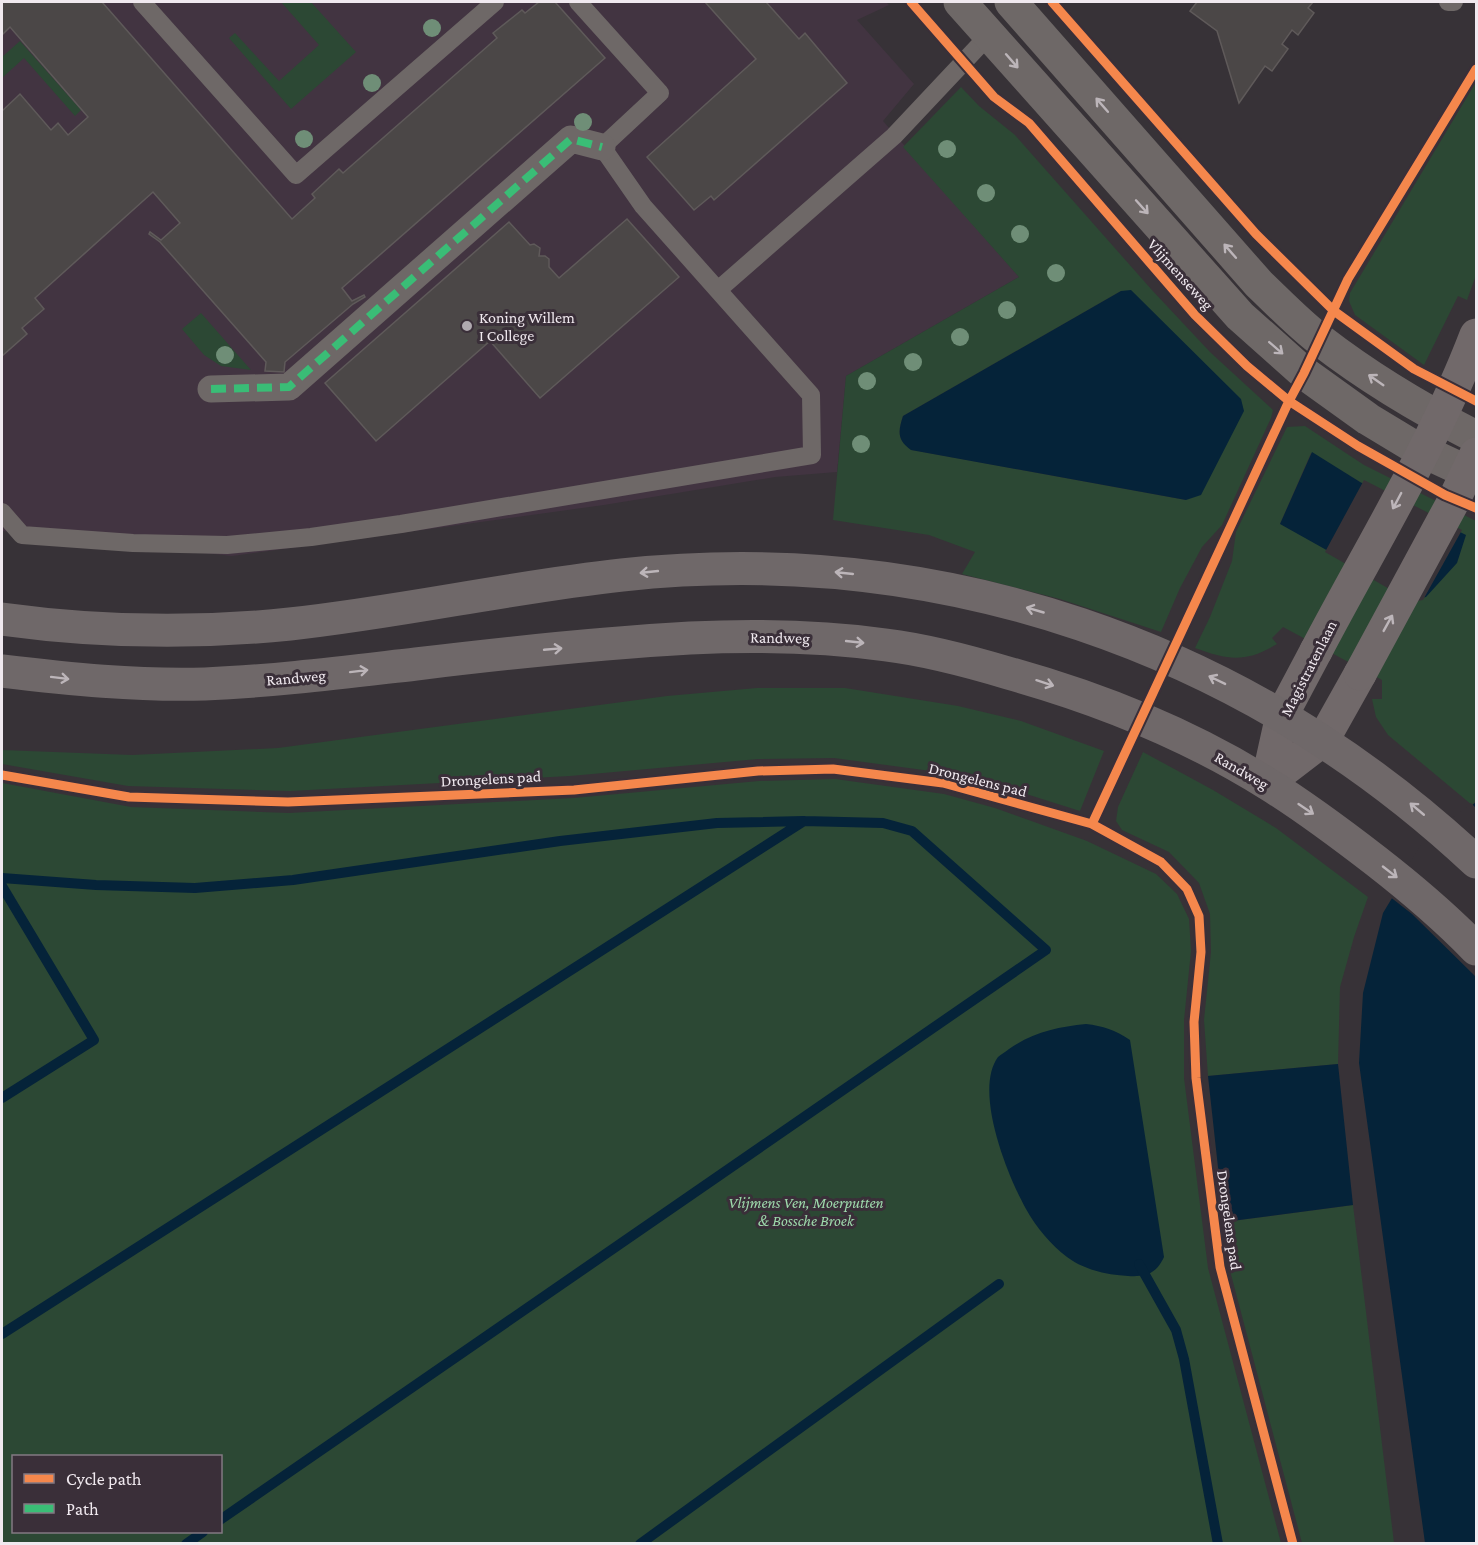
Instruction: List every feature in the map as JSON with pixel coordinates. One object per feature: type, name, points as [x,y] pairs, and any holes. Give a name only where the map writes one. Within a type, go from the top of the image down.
[{"type":"main road","name":"Magistratenlaan","points":[[1267,783],[1282,714],[1430,438],[1476,335]]},
{"type":"main road","points":[[1267,783],[1323,740],[1452,504],[1476,454]]},
{"type":"main road","points":[[2,619],[121,630],[198,630],[289,624],[599,578],[673,570],[728,568],[814,570],[902,580],[988,596],[1061,617],[1217,679],[1282,714],[1323,740],[1384,783],[1476,861]]},
{"type":"main road","name":"Randweg","points":[[2,671],[137,684],[202,684],[309,677],[605,644],[692,638],[816,638],[889,645],[972,662],[1079,694],[1197,745],[1267,783],[1344,836],[1416,892],[1476,949]]},
{"type":"street","name":"Vlijmenseweg","points":[[960,2],[1240,316],[1304,373],[1368,419],[1416,448],[1476,476]]},
{"type":"street","points":[[1011,2],[1259,284],[1288,312],[1320,340],[1398,395],[1476,437]]},
{"type":"street","points":[[212,389],[289,387],[571,139],[602,147]]},
{"type":"lane","points":[[142,2],[296,175],[495,2]]},
{"type":"lane","points":[[2,512],[22,536],[133,543],[228,545],[311,537],[401,524],[812,455],[811,395],[643,206],[602,147],[660,93],[578,2]]},
{"type":"lane","points":[[1448,2],[1454,2]]},
{"type":"lane","points":[[718,290],[894,136],[989,35]]},
{"type":"shaded area","name":"Koning Willem I College","points":[[2,2],[886,2],[889,5],[857,20],[914,84],[883,121],[1019,277],[846,376],[837,472],[775,477],[604,505],[232,556],[2,531]]},
{"type":"green space","points":[[281,2],[311,2],[356,52],[291,109],[229,38],[235,33],[279,81],[319,45]]},
{"type":"green space","points":[[20,41],[81,110],[75,116],[24,58],[2,78],[2,57]]},
{"type":"green space","points":[[1476,82],[1476,275],[1467,300],[1458,296],[1424,365],[1355,315],[1349,301],[1350,293]]},
{"type":"green space","points":[[961,87],[979,106],[1015,135],[1210,352],[1273,410],[1222,525],[1202,547],[1180,588],[1161,632],[1060,599],[962,574],[975,552],[929,535],[833,520],[846,376],[1019,277],[903,147]],"holes":[[[1121,291],[1186,500],[912,450],[901,439],[901,422],[903,416]]]},
{"type":"green space","points":[[201,313],[251,370],[221,366],[204,355],[182,329]]},
{"type":"green space","points":[[1305,426],[1364,465],[1476,521],[1476,801],[1472,805],[1388,735],[1376,717],[1372,699],[1382,699],[1382,680],[1283,627],[1272,638],[1277,644],[1246,657],[1227,657],[1195,648],[1232,561],[1236,532],[1287,427]],"holes":[[[1311,453],[1360,482],[1280,524]]]},
{"type":"green space","points":[[757,688],[845,688],[958,706],[1021,721],[1104,751],[1080,811],[1007,788],[946,773],[834,758],[758,759],[570,776],[290,791],[128,786],[2,764],[2,750],[132,755],[278,748],[667,696]]},
{"type":"green space","points":[[1143,752],[1276,828],[1368,897],[1340,987],[1338,1064],[1208,1076],[1204,1020],[1211,952],[1210,914],[1199,883],[1169,852],[1122,830],[1116,821],[1118,807]]},
{"type":"green space","name":"Vlijmens Ven, Moerputten & Bossche Broek","points":[[835,779],[944,794],[995,808],[1087,841],[1156,874],[1177,894],[1189,919],[1191,951],[1184,1020],[1184,1078],[1208,1268],[1281,1543],[2,1543],[2,783],[131,807],[289,813],[574,798],[759,781]]},
{"type":"green space","points":[[1353,1205],[1394,1543],[1302,1543],[1228,1263],[1224,1222]]},
{"type":"water","points":[[1131,290],[1241,399],[1244,411],[1201,495],[1186,500],[911,450],[903,443],[900,427],[903,416],[1121,291]]},
{"type":"water","points":[[1312,452],[1360,482],[1466,535],[1457,563],[1426,597],[1414,599],[1280,524]]},
{"type":"water","points":[[1476,802],[1476,1543],[1425,1543],[1359,1063],[1363,993],[1383,913],[1424,845]]},
{"type":"water","points":[[1086,1024],[1109,1029],[1130,1040],[1164,1257],[1154,1271],[1145,1275],[1120,1275],[1096,1271],[1074,1262],[1055,1247],[1026,1209],[1011,1177],[996,1134],[989,1091],[991,1072],[998,1057],[1018,1043],[1037,1034]]},
{"type":"water","points":[[1338,1064],[1353,1205],[1224,1222],[1208,1076]]},
{"type":"pier","points":[[1364,480],[1462,530],[1423,600],[1412,602],[1325,552]]},
{"type":"pier","points":[[1471,803],[1476,808],[1476,977],[1412,914],[1389,896],[1422,843]]},
{"type":"building","points":[[2,2],[102,2],[292,219],[315,198],[312,194],[339,169],[343,173],[497,38],[493,33],[522,10],[525,13],[539,2],[555,2],[605,58],[342,288],[352,301],[364,295],[365,297],[353,304],[285,362],[284,372],[265,371],[266,362],[160,242],[149,234],[150,232],[161,240],[180,223],[153,192],[35,298],[44,309],[22,328],[27,334],[2,356],[2,111],[20,94],[51,130],[58,123],[68,135],[88,117],[10,27],[2,35]]},
{"type":"building","points":[[705,2],[766,2],[799,39],[805,33],[847,83],[714,200],[711,196],[694,210],[647,157],[756,59]]},
{"type":"building","points":[[1197,2],[1313,2],[1308,8],[1314,13],[1298,35],[1292,30],[1282,44],[1288,49],[1272,71],[1265,66],[1239,103],[1217,31],[1190,11]]},
{"type":"building","points":[[627,219],[679,277],[540,398],[490,341],[376,441],[325,383],[509,222],[530,245],[534,244],[540,248],[539,256],[549,259],[549,267],[559,278]]},
{"type":"waterway","points":[[2,878],[96,885],[195,888],[293,880],[560,841],[717,823],[804,821],[883,823],[912,831],[1046,950],[222,1519]]},
{"type":"waterway","points":[[2,1334],[804,821]]},
{"type":"waterway","points":[[2,886],[94,1040],[2,1098]]},
{"type":"waterway","points":[[1139,1264],[1176,1330],[1184,1359],[1218,1544]]},
{"type":"waterway","points":[[640,1544],[999,1284]]},
{"type":"waterway","points":[[186,1544],[202,1533]]},
{"type":"marked path","points":[[211,389],[289,387],[571,139],[602,147]]},
{"type":"cycle path","points":[[911,2],[994,97],[1029,123],[1195,315],[1247,366],[1289,401],[1358,446],[1445,495],[1476,508]]},
{"type":"cycle path","points":[[1052,2],[1256,234],[1334,311],[1414,369],[1476,401]]},
{"type":"cycle path","points":[[1092,824],[1348,279],[1476,69]]},
{"type":"cycle path","name":"Drongelens pad","points":[[2,775],[129,797],[288,802],[574,790],[758,771],[833,769],[943,783],[1092,824],[1161,862],[1187,889],[1199,916],[1201,952],[1194,1022],[1196,1078],[1220,1267],[1293,1544]]},
{"type":"place","name":"Koning Willem I College","points":[[467,326]]}]
